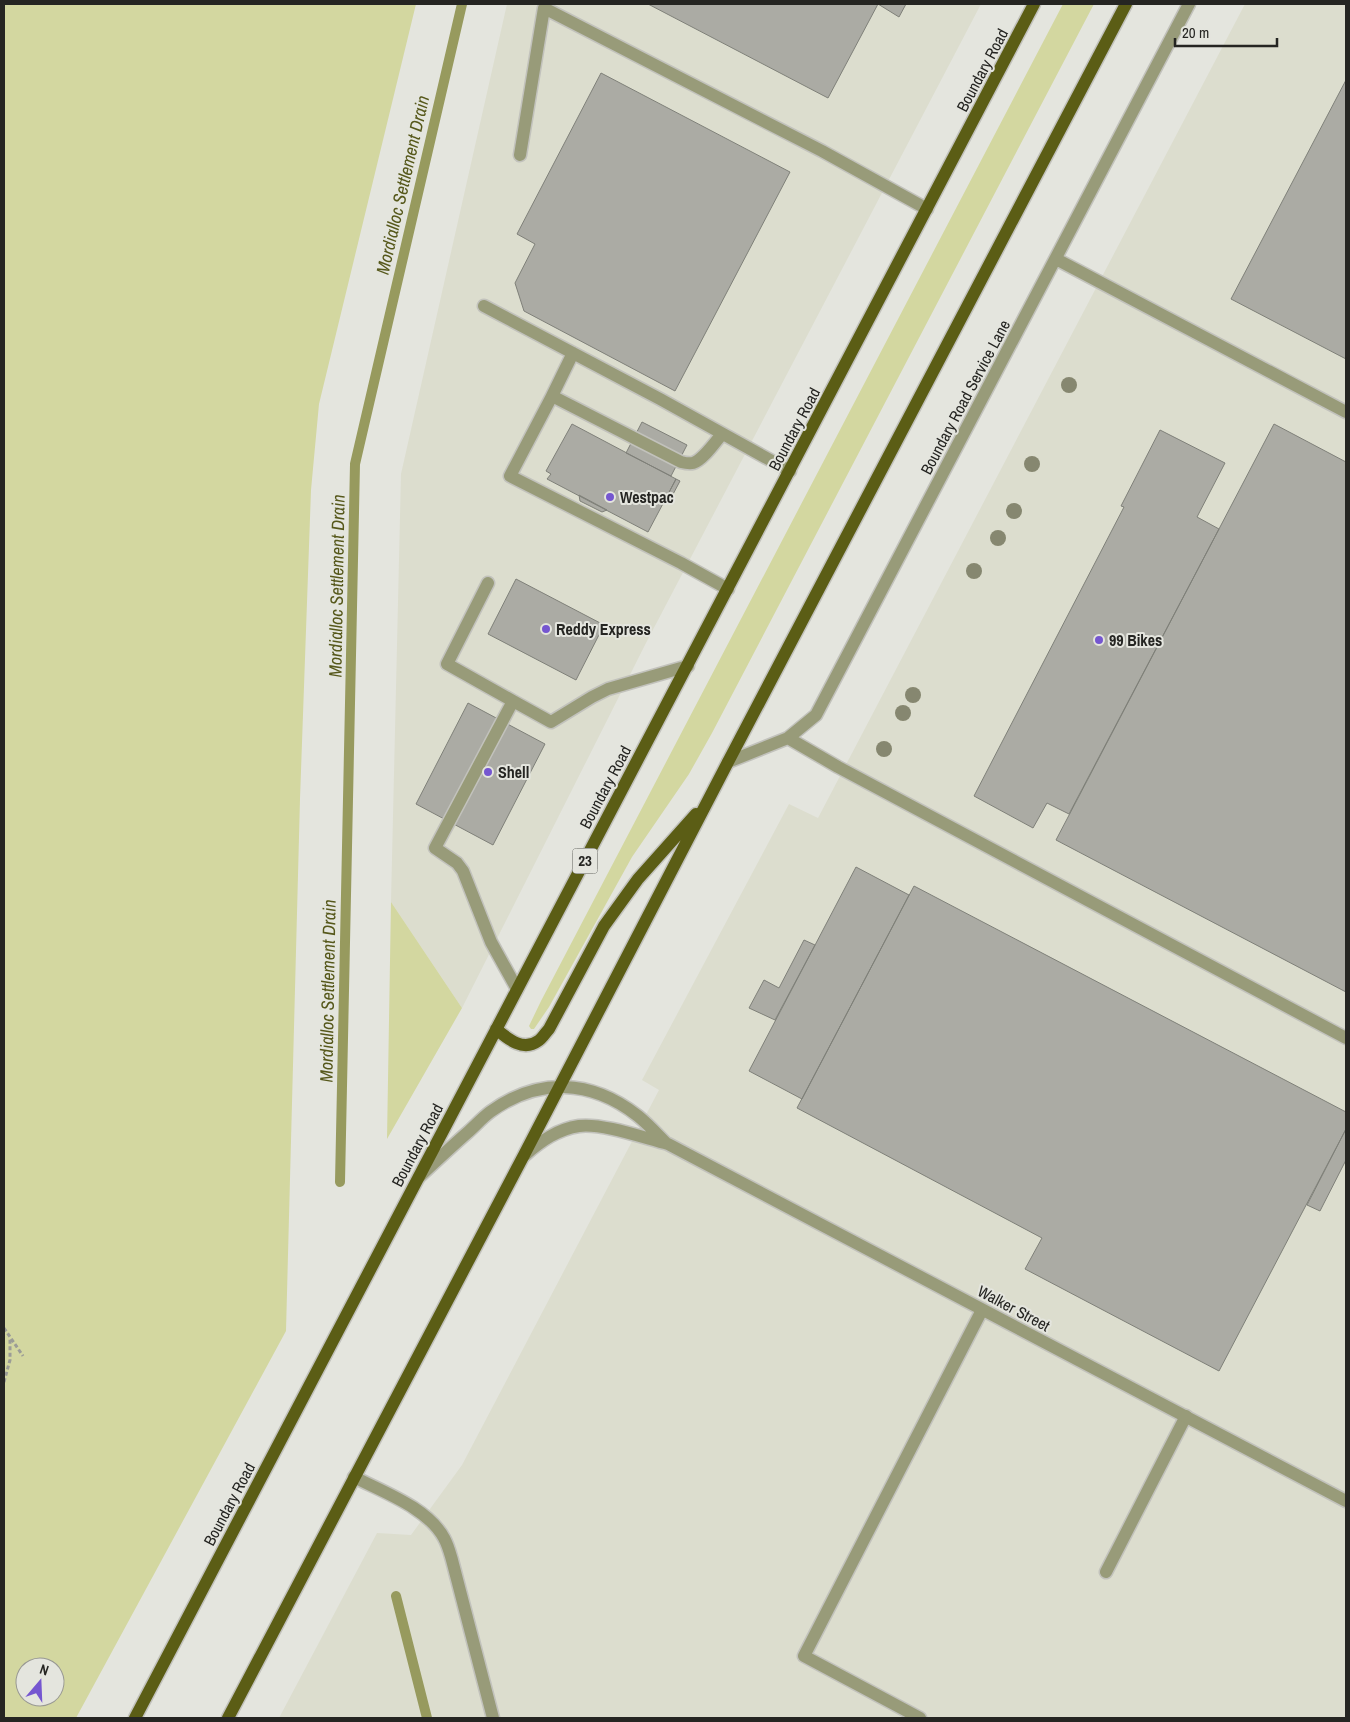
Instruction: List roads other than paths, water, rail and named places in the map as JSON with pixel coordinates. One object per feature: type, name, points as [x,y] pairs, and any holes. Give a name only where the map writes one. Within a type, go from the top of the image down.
[{"type":"main road","name":"Boundary Road","points":[[135,1718],[1034,4]]},
{"type":"main road","points":[[228,1718],[1126,4]]},
{"type":"main road","points":[[496,1029],[510,1041],[519,1044],[539,1041],[549,1029],[604,926],[638,879],[709,799]]},
{"type":"street","name":"Boundary Road Service Lane","points":[[728,762],[788,738],[816,715],[1189,4]]},
{"type":"street","points":[[520,155],[544,6],[822,151],[927,209]]},
{"type":"street","points":[[1056,259],[1346,412]]},
{"type":"street","points":[[484,306],[790,470]]},
{"type":"street","points":[[573,353],[510,476],[728,589]]},
{"type":"street","points":[[552,396],[681,462],[694,463],[700,460],[722,434]]},
{"type":"street","points":[[488,583],[447,664],[551,722],[608,689],[688,666]]},
{"type":"street","points":[[513,701],[435,848],[457,863],[463,871],[492,942],[517,989]]},
{"type":"street","points":[[788,738],[847,772],[1346,1038]]},
{"type":"street","name":"Walker Street","points":[[418,1178],[490,1112],[514,1097],[560,1086],[590,1090],[615,1102],[637,1116],[668,1144]]},
{"type":"street","name":"Walker Street","points":[[524,1155],[541,1140],[562,1130],[581,1125],[607,1128],[668,1144],[1346,1501]]},
{"type":"street","points":[[920,1718],[804,1656],[982,1310]]},
{"type":"street","points":[[1106,1572],[1186,1416]]},
{"type":"street","points":[[354,1477],[423,1514],[434,1524],[444,1538],[452,1560],[494,1718]]},
{"type":"waterway","name":"Mordialloc Settlement Drain","points":[[340,1182],[355,464],[462,4]]},
{"type":"waterway","name":"Mordialloc Settlement Drain","points":[[396,1596],[427,1718]]},
{"type":"place","name":"Westpac","points":[[610,497]]},
{"type":"place","name":"Reddy Express","points":[[546,629]]},
{"type":"place","name":"99 Bikes","points":[[1099,640]]},
{"type":"place","name":"Shell","points":[[488,772]]}]
